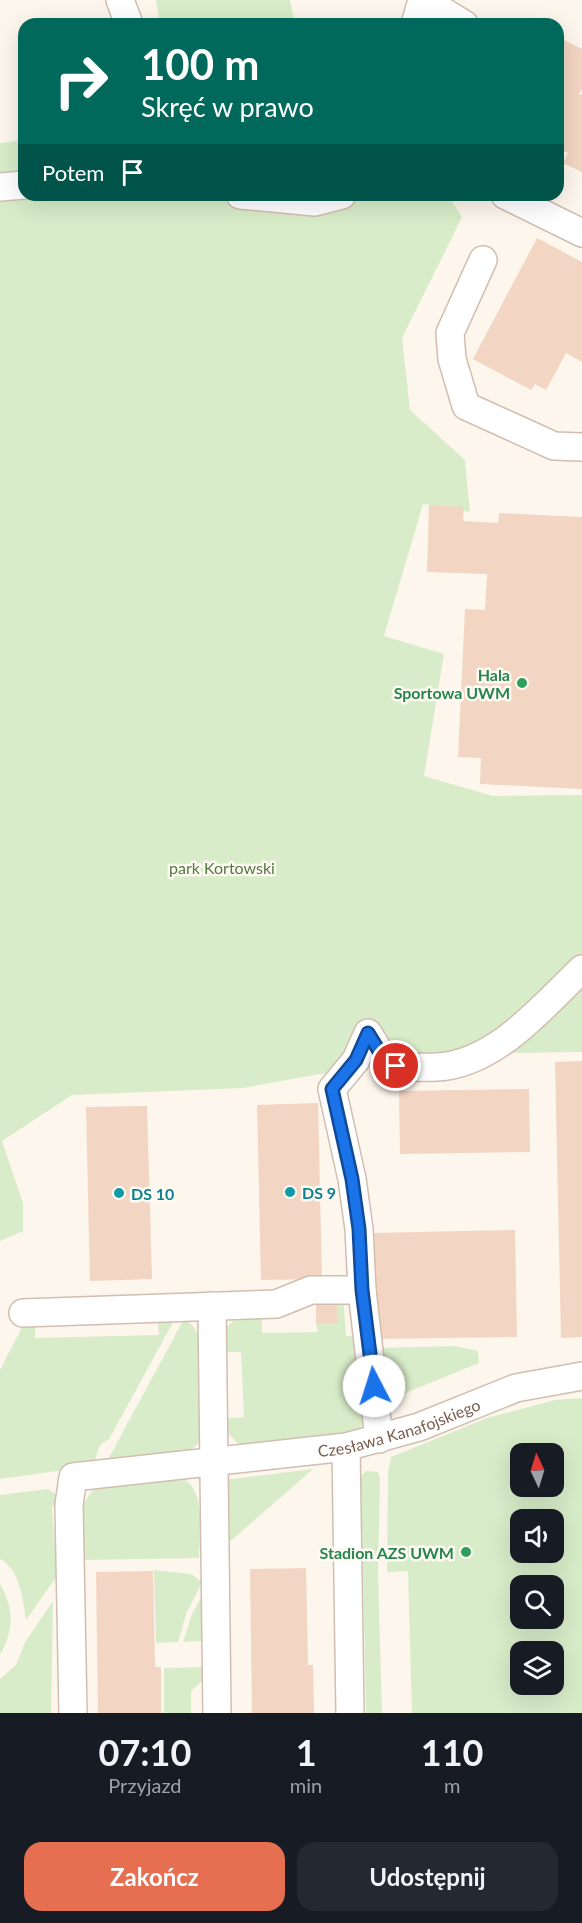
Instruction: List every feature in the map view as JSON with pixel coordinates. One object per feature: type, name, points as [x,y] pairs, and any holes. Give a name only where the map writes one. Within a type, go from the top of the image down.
[{"type":"street","points":[[120,0],[127,18]]},
{"type":"street","points":[[417,18],[423,0],[454,18]]},
{"type":"street","points":[[517,201],[582,233]]},
{"type":"street","points":[[483,260],[450,333],[452,359],[466,406],[554,446],[582,447]]},
{"type":"street","points":[[379,1439],[362,1290],[358,1219],[332,1089],[356,1060],[368,1033],[379,1051],[396,1066],[439,1067],[468,1059],[477,1056],[527,1024],[582,969]]},
{"type":"street","points":[[23,1313],[276,1304],[310,1290],[362,1290]]},
{"type":"street","points":[[212,1306],[217,1713]]},
{"type":"street","name":"Czesława Kanafojskiego","points":[[73,1713],[69,1504],[73,1478],[213,1460],[346,1447],[419,1426],[516,1388],[582,1377]]},
{"type":"street","points":[[346,1447],[350,1713]]},
{"type":"green space","points":[[156,0],[290,0],[294,18],[159,18]]},
{"type":"green space","name":"park Kortowski","points":[[18,141],[18,201],[452,201],[462,217],[402,338],[410,410],[465,460],[470,512],[423,504],[384,636],[444,654],[424,776],[493,796],[582,795],[582,1052],[430,1054],[243,1088],[72,1095],[2,1141],[23,1203],[23,1231],[0,1241],[0,143]]},
{"type":"green space","points":[[337,1296],[343,1296],[346,1336],[363,1335],[366,1422],[352,1434],[241,1447],[226,1431],[222,1419],[244,1417],[241,1352],[221,1352],[222,1330],[240,1316],[262,1315],[262,1333],[318,1332],[316,1323],[337,1323]]},
{"type":"green space","points":[[36,1300],[35,1338],[159,1335],[157,1317],[176,1317],[109,1439],[100,1445],[93,1466],[0,1479],[0,1370]]},
{"type":"green space","points":[[184,1319],[192,1325],[200,1337],[204,1436],[187,1452],[174,1456],[146,1461],[106,1463]]},
{"type":"green space","points":[[454,1346],[478,1351],[479,1363],[381,1403],[378,1348]]},
{"type":"green space","points":[[582,1398],[582,1713],[412,1713],[408,1571],[387,1572],[388,1473],[391,1457],[487,1418],[555,1400]]},
{"type":"green space","points":[[313,1469],[226,1545],[224,1480]]},
{"type":"green space","points":[[366,1471],[378,1472],[380,1479],[378,1574],[382,1713],[366,1713],[361,1476]]},
{"type":"green space","points":[[178,1476],[188,1482],[198,1500],[200,1511],[199,1558],[84,1560],[83,1504],[95,1487]]},
{"type":"green space","points":[[48,1489],[60,1497],[61,1503],[52,1506],[57,1576],[26,1620],[16,1577],[7,1564],[0,1559],[0,1495]]},
{"type":"green space","points":[[154,1570],[191,1574],[202,1582],[187,1612],[178,1642],[156,1643]]},
{"type":"green space","points":[[0,1584],[10,1610],[10,1628],[0,1654]]},
{"type":"green space","points":[[202,1596],[202,1641],[183,1642],[192,1614]]},
{"type":"green space","points":[[53,1601],[51,1713],[0,1713],[0,1679],[16,1665],[25,1642]]},
{"type":"green space","points":[[203,1667],[204,1679],[191,1691],[191,1713],[164,1713],[164,1668]]},
{"type":"building","points":[[564,40],[582,49],[582,89],[579,94],[582,95],[582,172],[564,163],[568,153],[564,151]]},
{"type":"building","points":[[537,238],[582,262],[582,362],[566,353],[546,390],[535,384],[531,390],[473,359]]},
{"type":"building","name":"Hala Sportowa UWM","points":[[429,505],[464,507],[463,521],[498,523],[499,513],[582,517],[582,789],[480,784],[481,758],[458,757],[465,609],[485,610],[487,574],[427,572]]},
{"type":"building","points":[[582,1061],[582,1337],[561,1338],[555,1062]]},
{"type":"building","points":[[529,1089],[530,1152],[400,1154],[399,1091]]},
{"type":"building","name":"DS 9","points":[[318,1103],[322,1279],[261,1280],[257,1105]]},
{"type":"building","name":"DS 10","points":[[147,1106],[152,1279],[90,1281],[86,1107]]},
{"type":"building","points":[[515,1230],[517,1337],[375,1339],[373,1233]]},
{"type":"building","points":[[316,1296],[337,1296],[337,1323],[316,1323]]},
{"type":"building","points":[[306,1568],[308,1665],[313,1665],[314,1713],[252,1713],[250,1569]]},
{"type":"building","points":[[153,1571],[155,1667],[161,1667],[161,1713],[98,1713],[96,1572]]},
{"type":"place","name":"Hala Sportowa UWM","points":[[522,683]]},
{"type":"place","name":"DS 9","points":[[290,1192]]},
{"type":"place","name":"DS 10","points":[[119,1193]]},
{"type":"place","name":"Stadion AZS UWM","points":[[466,1552]]},
{"type":"route","points":[[374,1386],[352,1179],[332,1089],[356,1060],[368,1033],[379,1051],[396,1066]]}]
